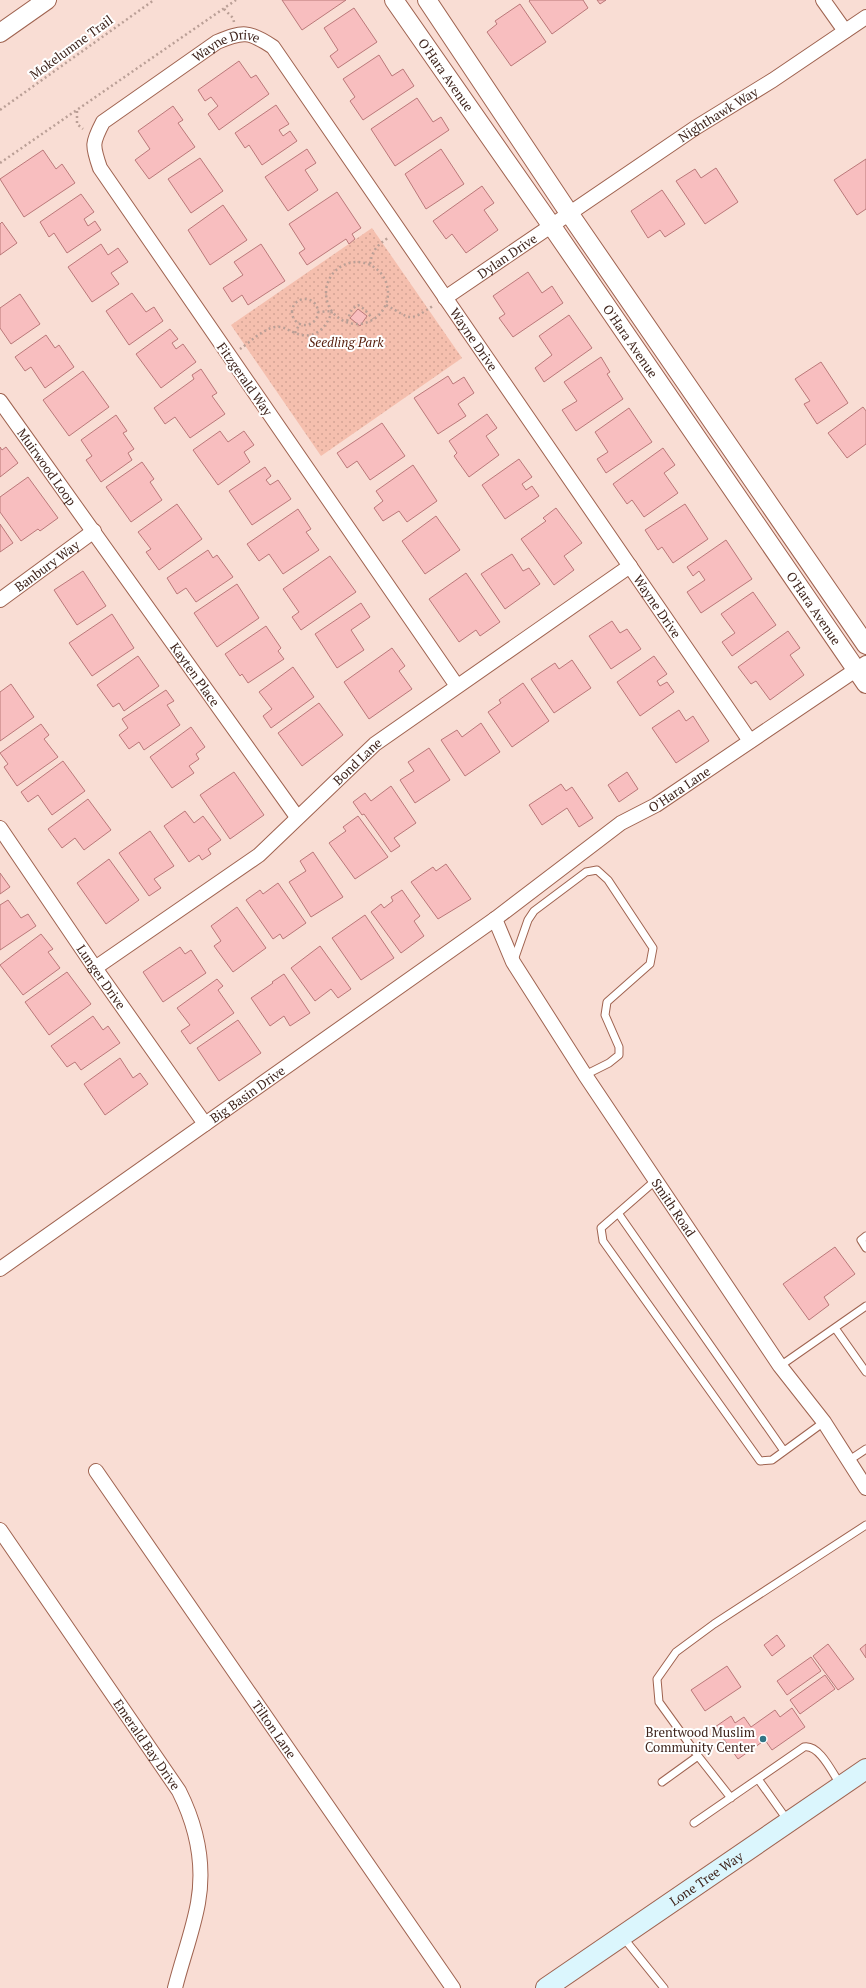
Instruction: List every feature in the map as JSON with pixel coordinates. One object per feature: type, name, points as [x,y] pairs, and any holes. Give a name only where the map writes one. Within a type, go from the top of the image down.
[{"type":"main road","name":"Lone Tree Way","points":[[553,1986],[622,1936],[866,1769]]},
{"type":"street","points":[[0,33],[47,0]]},
{"type":"street","name":"O'Hara Avenue","points":[[394,0],[863,672]]},
{"type":"street","name":"O'Hara Avenue","points":[[427,0],[570,213],[866,645]]},
{"type":"street","points":[[823,0],[845,31]]},
{"type":"street","name":"Nighthawk Way","points":[[570,213],[695,128],[773,80],[866,17]]},
{"type":"street","name":"Wayne Drive","points":[[94,139],[103,122],[217,42],[236,34],[255,35],[273,47],[750,741]]},
{"type":"street","name":"Fitzgerald Way","points":[[94,139],[95,154],[100,168],[457,686]]},
{"type":"street","name":"Dylan Drive","points":[[445,298],[570,213]]},
{"type":"street","name":"Muirwood Loop","points":[[0,401],[94,532]]},
{"type":"street","name":"Banbury Way","points":[[0,600],[94,532]]},
{"type":"street","name":"Kayten Place","points":[[94,532],[297,817]]},
{"type":"street","name":"Bond Lane","points":[[95,968],[259,855],[375,744],[630,566]]},
{"type":"street","name":"O'Hara Lane","points":[[496,919],[621,823],[656,805],[750,741],[863,672]]},
{"type":"street","name":"Lunger Drive","points":[[0,828],[95,968],[205,1124]]},
{"type":"street","name":"Smith Road","points":[[496,919],[513,962],[585,1075],[780,1366],[824,1422],[866,1488]]},
{"type":"street","name":"Big Basin Drive","points":[[0,1269],[496,919]]},
{"type":"street","name":"Tilton Lane","points":[[96,1471],[453,1988]]},
{"type":"street","name":"Emerald Bay Drive","points":[[0,1530],[180,1791],[190,1812],[198,1842],[200,1866],[198,1902],[175,1988]]},
{"type":"lane","points":[[513,962],[528,920],[534,911],[586,872],[597,870],[608,880],[653,948],[650,964],[607,1002],[605,1014],[619,1047],[619,1055],[609,1063],[585,1075]]},
{"type":"lane","points":[[656,1180],[601,1228],[602,1241],[760,1461],[772,1460],[824,1422]]},
{"type":"lane","points":[[618,1213],[784,1451]]},
{"type":"lane","points":[[866,1236],[861,1240],[866,1248]]},
{"type":"lane","points":[[780,1366],[866,1306]]},
{"type":"lane","points":[[835,1328],[866,1372]]},
{"type":"lane","points":[[848,1461],[866,1449]]},
{"type":"lane","points":[[731,1798],[659,1702],[657,1678],[676,1652],[682,1647],[714,1624],[866,1525]]},
{"type":"lane","points":[[694,1824],[800,1749],[808,1746],[815,1748],[842,1786]]},
{"type":"lane","points":[[662,1782],[698,1756]]},
{"type":"lane","points":[[758,1779],[789,1822]]},
{"type":"lane","points":[[622,1936],[664,1988]]},
{"type":"path","name":"Mokelumne Trail","points":[[0,110],[154,0]]},
{"type":"path","points":[[0,163],[236,0]]},
{"type":"path","points":[[77,110],[77,124],[94,139]]},
{"type":"path","points":[[370,264],[376,247],[399,231]]},
{"type":"path","points":[[230,357],[274,327],[288,329],[296,333],[311,335],[320,332],[330,320],[332,311],[327,296],[329,280],[333,273],[346,264],[354,262],[370,264],[382,274],[386,282],[388,297],[386,305],[373,319],[360,324],[347,321],[332,311],[318,312]]},
{"type":"path","points":[[386,305],[407,318],[415,317],[445,298]]},
{"type":"path","points":[[304,299],[310,300],[315,304],[318,312],[312,322],[306,324],[300,323],[295,319],[292,313],[298,302],[304,299]]},
{"type":"path","points":[[347,321],[352,309],[358,305],[364,308],[373,319]]},
{"type":"path","points":[[296,333],[300,323]]},
{"type":"green space","name":"Seedling Park","points":[[372,228],[462,358],[321,456],[231,325]]},
{"type":"building","points":[[282,0],[346,0],[302,30]]},
{"type":"building","points":[[583,0],[588,8],[552,34],[529,1]]},
{"type":"building","points":[[597,0],[606,0],[600,4]]},
{"type":"building","points":[[520,4],[546,42],[511,66],[487,32],[497,24],[495,21]]},
{"type":"building","points":[[354,8],[377,42],[338,68],[330,56],[338,50],[324,28]]},
{"type":"building","points":[[379,55],[392,76],[403,69],[414,86],[363,120],[350,101],[355,97],[343,79]]},
{"type":"building","points":[[239,61],[251,78],[256,75],[269,94],[219,130],[208,114],[218,106],[211,97],[205,101],[198,90]]},
{"type":"building","points":[[417,98],[433,122],[441,117],[449,130],[395,166],[371,129]]},
{"type":"building","points":[[276,105],[289,124],[279,130],[283,136],[290,131],[297,141],[262,165],[249,145],[245,148],[235,133]]},
{"type":"building","points":[[173,106],[183,120],[178,123],[195,147],[149,179],[135,160],[150,149],[138,131]]},
{"type":"building","points":[[307,149],[316,163],[305,170],[318,190],[288,211],[265,177]]},
{"type":"building","points":[[441,149],[464,184],[426,209],[405,174]]},
{"type":"building","points":[[43,150],[56,169],[62,164],[75,183],[24,217],[0,179]]},
{"type":"building","points":[[200,158],[223,191],[191,213],[168,179]]},
{"type":"building","points":[[866,159],[866,209],[857,215],[834,180]]},
{"type":"building","points":[[716,168],[738,202],[705,224],[676,181],[695,169],[701,178]]},
{"type":"building","points":[[482,186],[494,203],[484,210],[498,230],[466,253],[452,234],[446,239],[433,221]]},
{"type":"building","points":[[662,190],[685,224],[665,237],[660,230],[648,238],[631,211]]},
{"type":"building","points":[[337,192],[361,228],[352,234],[355,239],[349,244],[346,239],[307,265],[299,253],[305,249],[289,224]]},
{"type":"building","points":[[81,194],[94,212],[84,219],[88,226],[95,221],[101,230],[67,253],[54,233],[49,237],[40,222]]},
{"type":"building","points":[[223,205],[247,240],[210,265],[188,230]]},
{"type":"building","points":[[2,222],[17,243],[0,255],[0,224]]},
{"type":"building","points":[[101,244],[108,255],[118,248],[128,262],[111,273],[119,284],[92,302],[68,267]]},
{"type":"building","points":[[261,244],[285,281],[248,305],[242,295],[232,302],[223,288],[243,275],[234,262]]},
{"type":"building","points":[[528,272],[542,293],[552,286],[563,303],[513,337],[499,318],[505,314],[493,296]]},
{"type":"building","points":[[132,293],[146,312],[154,307],[163,321],[129,345],[106,311]]},
{"type":"building","points":[[20,294],[40,324],[11,344],[0,328],[0,308]]},
{"type":"building","points":[[358,309],[367,316],[360,326],[350,318]]},
{"type":"building","points":[[569,315],[592,348],[544,382],[535,368],[552,355],[539,336]]},
{"type":"building","points":[[170,329],[178,339],[172,343],[176,349],[183,344],[196,362],[161,388],[136,354]]},
{"type":"building","points":[[46,335],[55,348],[59,345],[74,367],[45,388],[31,367],[25,371],[15,357]]},
{"type":"building","points":[[601,357],[610,372],[607,374],[623,399],[576,431],[562,410],[577,401],[564,382]]},
{"type":"building","points":[[821,362],[848,403],[817,424],[804,404],[810,401],[795,379]]},
{"type":"building","points":[[201,369],[217,393],[212,396],[225,414],[190,438],[175,417],[165,424],[154,408],[194,379],[192,375]]},
{"type":"building","points":[[83,371],[109,407],[69,436],[43,400]]},
{"type":"building","points":[[448,376],[453,384],[464,377],[474,393],[458,404],[466,416],[438,434],[414,398]]},
{"type":"building","points":[[863,407],[866,411],[866,444],[847,458],[828,433]]},
{"type":"building","points":[[629,408],[652,442],[606,473],[597,459],[608,452],[595,432]]},
{"type":"building","points":[[487,414],[497,428],[486,436],[499,455],[469,477],[454,456],[457,453],[449,441]]},
{"type":"building","points":[[116,415],[127,431],[123,433],[134,449],[128,453],[132,460],[101,482],[86,460],[92,456],[81,440]]},
{"type":"building","points":[[382,423],[405,456],[370,480],[357,461],[347,468],[337,453]]},
{"type":"building","points":[[220,431],[228,442],[244,431],[254,445],[244,452],[250,462],[218,485],[193,450]]},
{"type":"building","points":[[0,447],[2,450],[6,447],[18,463],[0,477]]},
{"type":"building","points":[[663,448],[675,465],[664,473],[678,493],[644,517],[632,500],[627,504],[613,484]]},
{"type":"building","points":[[519,459],[532,477],[522,484],[526,490],[532,486],[539,496],[505,519],[482,485]]},
{"type":"building","points":[[142,462],[154,479],[150,482],[162,500],[131,522],[106,487]]},
{"type":"building","points":[[413,465],[437,501],[407,522],[399,511],[383,521],[374,508],[383,501],[376,491]]},
{"type":"building","points":[[265,467],[271,476],[266,480],[270,485],[278,480],[291,499],[252,525],[229,491]]},
{"type":"building","points":[[28,477],[58,518],[40,531],[38,529],[21,541],[0,512],[0,497]]},
{"type":"building","points":[[177,504],[202,539],[159,570],[146,552],[151,549],[138,532]]},
{"type":"building","points":[[685,504],[708,539],[673,563],[662,547],[658,550],[645,530]]},
{"type":"building","points":[[556,508],[582,543],[564,556],[574,570],[554,585],[521,539],[546,521],[543,518]]},
{"type":"building","points":[[298,509],[311,529],[306,532],[319,550],[283,574],[269,554],[259,561],[247,544]]},
{"type":"building","points":[[436,516],[460,550],[425,574],[402,541]]},
{"type":"building","points":[[0,524],[13,543],[0,552]]},
{"type":"building","points":[[726,540],[752,579],[701,613],[687,592],[705,580],[699,571],[693,576],[687,567]]},
{"type":"building","points":[[208,550],[213,558],[217,555],[233,577],[196,602],[186,588],[177,594],[167,578]]},
{"type":"building","points":[[512,554],[523,571],[529,568],[540,584],[505,609],[481,574]]},
{"type":"building","points":[[330,556],[356,592],[301,630],[292,617],[299,612],[283,589]]},
{"type":"building","points":[[83,571],[106,606],[77,625],[54,590]]},
{"type":"building","points":[[466,573],[500,622],[480,636],[476,630],[459,642],[429,599]]},
{"type":"building","points":[[237,584],[259,618],[217,647],[194,613]]},
{"type":"building","points":[[753,592],[776,625],[732,656],[722,642],[735,633],[721,614]]},
{"type":"building","points":[[361,603],[370,617],[351,630],[364,650],[337,668],[315,634]]},
{"type":"building","points":[[112,614],[134,648],[92,676],[69,643]]},
{"type":"building","points":[[612,621],[620,633],[627,629],[641,649],[611,669],[589,636]]},
{"type":"building","points":[[266,626],[281,648],[278,651],[284,659],[248,683],[242,674],[240,676],[225,654]]},
{"type":"building","points":[[788,631],[800,648],[790,655],[804,675],[770,700],[756,681],[751,684],[738,667]]},
{"type":"building","points":[[392,648],[405,666],[399,671],[412,689],[369,719],[344,682]]},
{"type":"building","points":[[138,656],[159,686],[124,711],[119,703],[113,707],[97,685]]},
{"type":"building","points":[[654,656],[667,674],[657,681],[660,686],[667,682],[674,692],[640,716],[617,682]]},
{"type":"building","points":[[572,660],[591,688],[554,713],[531,679],[555,663],[559,669]]},
{"type":"building","points":[[293,667],[314,697],[271,728],[263,716],[272,709],[259,692]]},
{"type":"building","points":[[523,683],[549,721],[512,747],[488,712],[501,703],[499,700]]},
{"type":"building","points":[[11,684],[34,717],[0,741],[0,692]]},
{"type":"building","points":[[166,690],[174,701],[167,705],[180,725],[144,750],[139,742],[129,749],[119,735],[128,728],[122,719]]},
{"type":"building","points":[[319,703],[343,735],[302,766],[278,733]]},
{"type":"building","points":[[679,710],[686,721],[693,716],[709,741],[676,763],[652,728]]},
{"type":"building","points":[[481,723],[500,752],[465,776],[441,740],[457,730],[462,737]]},
{"type":"building","points":[[41,724],[49,735],[44,739],[58,757],[17,786],[4,767],[8,764],[0,753]]},
{"type":"building","points":[[191,727],[205,747],[196,754],[199,759],[189,766],[194,773],[172,788],[150,757]]},
{"type":"building","points":[[429,748],[450,780],[415,803],[400,780],[414,771],[408,762]]},
{"type":"building","points":[[63,761],[85,791],[52,815],[38,795],[28,802],[21,792]]},
{"type":"building","points":[[234,772],[264,815],[230,839],[200,795]]},
{"type":"building","points":[[627,772],[638,789],[619,802],[608,785]]},
{"type":"building","points":[[561,784],[566,791],[572,787],[593,818],[579,827],[567,808],[542,825],[529,805]]},
{"type":"building","points":[[391,786],[416,823],[394,838],[400,846],[391,852],[364,814],[362,815],[353,802],[365,793],[371,801]]},
{"type":"building","points":[[88,799],[111,830],[84,850],[75,838],[62,848],[48,829]]},
{"type":"building","points":[[185,811],[194,823],[203,816],[221,840],[208,849],[211,854],[202,860],[199,855],[189,862],[164,826]]},
{"type":"building","points":[[358,816],[388,857],[355,879],[329,843],[346,831],[343,827]]},
{"type":"building","points":[[150,831],[174,866],[154,879],[161,888],[149,896],[119,853]]},
{"type":"building","points":[[313,852],[343,897],[311,917],[289,882],[306,871],[300,861]]},
{"type":"building","points":[[109,859],[139,900],[106,924],[77,883]]},
{"type":"building","points":[[446,864],[471,899],[438,919],[411,882],[433,867],[436,871]]},
{"type":"building","points":[[0,873],[10,887],[0,894]]},
{"type":"building","points":[[278,883],[306,923],[283,939],[280,934],[273,939],[246,900],[260,890],[263,894]]},
{"type":"building","points":[[402,890],[420,916],[414,921],[424,936],[401,953],[371,912],[381,904],[384,908],[393,901],[391,897]]},
{"type":"building","points":[[8,900],[21,918],[28,914],[36,926],[0,950],[0,905]]},
{"type":"building","points":[[237,907],[266,948],[233,972],[214,946],[221,941],[211,926]]},
{"type":"building","points":[[365,915],[394,958],[361,980],[332,938]]},
{"type":"building","points":[[41,934],[53,949],[48,952],[60,968],[23,995],[0,965]]},
{"type":"building","points":[[320,946],[351,989],[338,998],[331,989],[315,1001],[291,968]]},
{"type":"building","points":[[180,947],[185,954],[191,950],[206,973],[163,1002],[143,972]]},
{"type":"building","points":[[67,972],[91,1004],[49,1035],[25,1002]]},
{"type":"building","points":[[284,974],[310,1013],[290,1026],[284,1016],[270,1026],[251,998]]},
{"type":"building","points":[[217,979],[223,986],[218,990],[234,1013],[190,1044],[181,1031],[190,1025],[177,1008]]},
{"type":"building","points":[[93,1016],[103,1030],[108,1026],[120,1043],[81,1070],[75,1062],[67,1067],[51,1046]]},
{"type":"building","points":[[238,1020],[261,1053],[219,1081],[197,1048]]},
{"type":"building","points":[[120,1058],[133,1078],[140,1073],[148,1084],[105,1115],[84,1084]]},
{"type":"building","points":[[835,1247],[855,1274],[824,1297],[829,1305],[809,1320],[783,1284]]},
{"type":"building","points":[[777,1635],[785,1646],[772,1656],[764,1645]]},
{"type":"building","points":[[828,1644],[854,1679],[838,1690],[813,1656]]},
{"type":"building","points":[[866,1644],[866,1658],[860,1649]]},
{"type":"building","points":[[811,1657],[821,1671],[787,1695],[777,1681]]},
{"type":"building","points":[[727,1666],[741,1687],[705,1711],[691,1690]]},
{"type":"building","points":[[825,1675],[835,1689],[800,1714],[790,1700]]},
{"type":"building","points":[[792,1708],[805,1727],[772,1750],[765,1740],[738,1759],[715,1727],[731,1716],[735,1723],[744,1717],[751,1727],[775,1710],[780,1717]]},
{"type":"place","name":"Brentwood Muslim Community Center","points":[[763,1739]]}]
